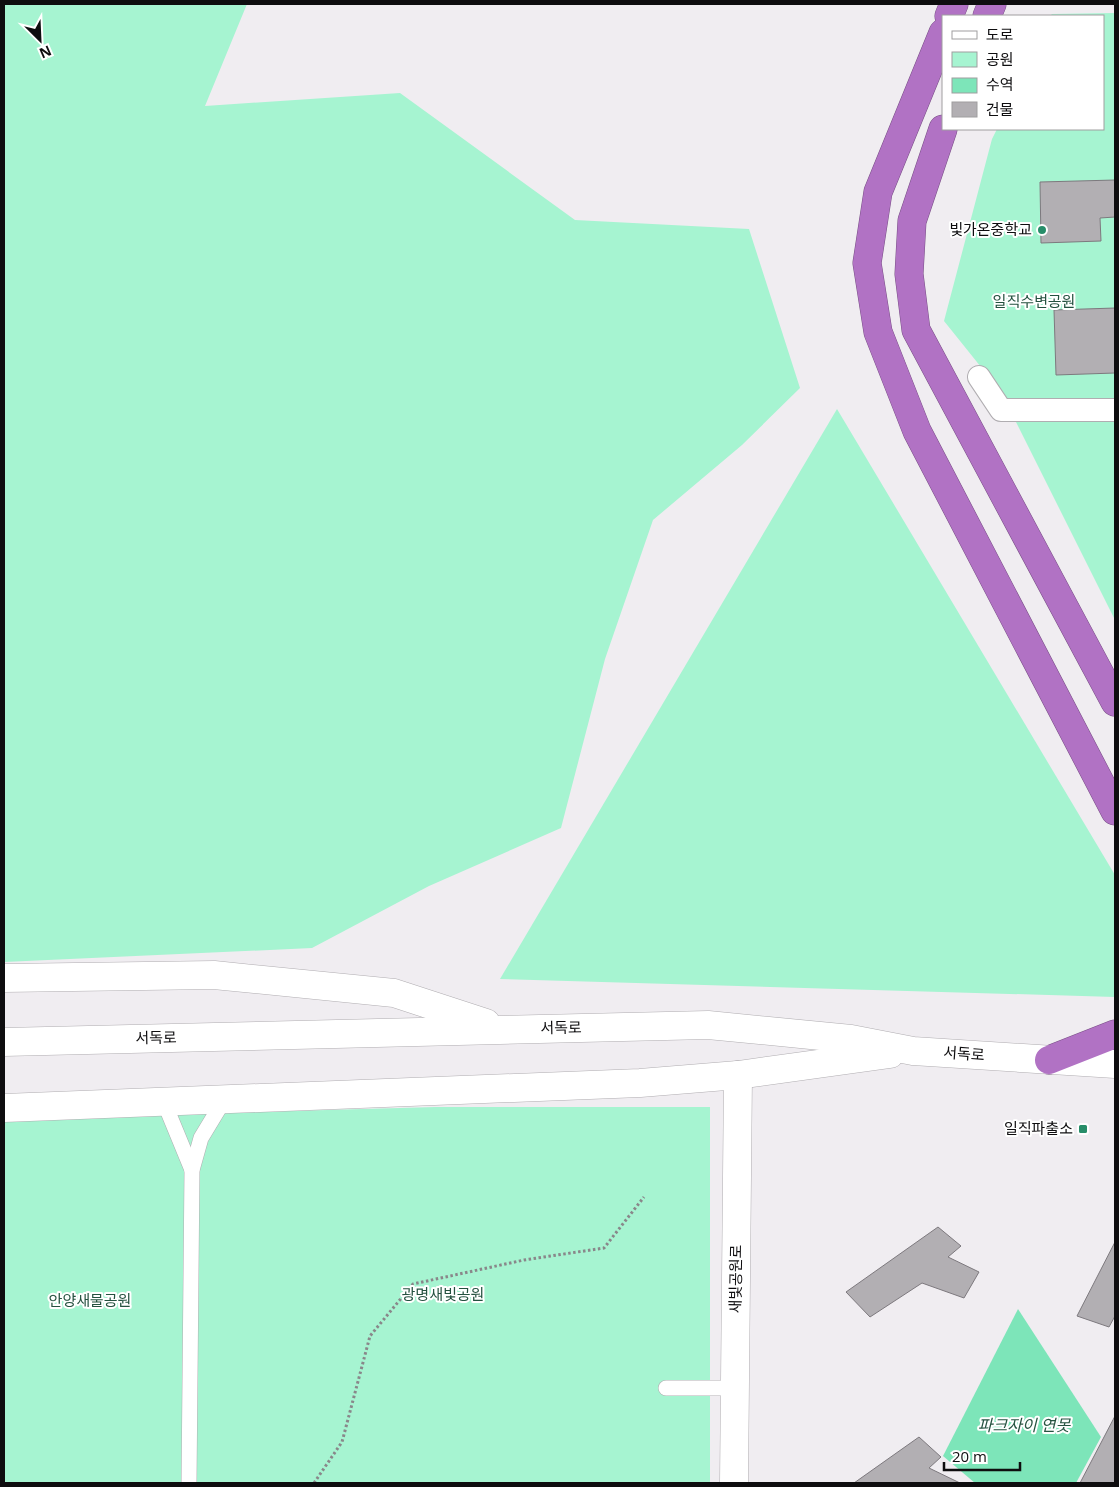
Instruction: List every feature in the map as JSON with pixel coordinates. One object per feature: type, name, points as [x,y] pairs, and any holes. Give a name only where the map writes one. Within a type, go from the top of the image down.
[{"type":"highway","points":[[942,35],[878,192],[867,263],[878,332],[918,431],[1115,811]]},
{"type":"highway","points":[[943,130],[912,221],[909,274],[916,330],[1115,702]]},
{"type":"highway","points":[[1049,1060],[1115,1034]]},
{"type":"main road","points":[[4,978],[214,975],[394,993],[504,1029]]},
{"type":"main road","name":"서독로","points":[[4,1042],[708,1025],[851,1039],[913,1051],[1115,1064]]},
{"type":"main road","points":[[4,1108],[640,1083],[738,1075],[913,1051]]},
{"type":"main road","name":"새빛공원로","points":[[734,1483],[738,1075]]},
{"type":"street","points":[[979,377],[1001,410],[1115,410]]},
{"type":"lane","points":[[189,1483],[192,1170],[201,1138],[224,1100]]},
{"type":"lane","points":[[164,1102],[192,1170]]},
{"type":"lane","points":[[666,1388],[735,1388]]},
{"type":"path","points":[[314,1483],[342,1442],[370,1336],[413,1284],[524,1260],[604,1248],[644,1197]]},
{"type":"green space","points":[[4,4],[247,4],[205,106],[400,93],[575,220],[749,229],[800,388],[742,445],[653,520],[605,659],[561,828],[429,886],[312,948],[4,962]]},
{"type":"green space","name":"일직수변공원","points":[[1115,13],[1115,620],[1001,392],[944,321],[992,139],[996,130],[1104,130],[1104,15],[1052,14]]},
{"type":"green space","points":[[837,409],[1115,875],[1115,997],[500,979]]},
{"type":"green space","name":"광명새빛공원","points":[[436,1107],[710,1107],[710,1483],[4,1483],[4,1119]]},
{"type":"water","name":"파크자이 연못","points":[[1018,1309],[1101,1437],[1076,1483],[975,1483],[943,1456]]},
{"type":"building","points":[[1115,180],[1115,217],[1100,218],[1101,241],[1041,243],[1040,182]]},
{"type":"building","points":[[1115,308],[1115,373],[1056,375],[1054,310]]},
{"type":"building","points":[[938,1227],[961,1246],[948,1257],[979,1272],[964,1298],[922,1283],[870,1317],[846,1292]]},
{"type":"building","points":[[1115,1242],[1115,1316],[1109,1327],[1077,1316]]},
{"type":"building","points":[[1115,1416],[1115,1483],[1080,1483]]},
{"type":"building","points":[[919,1437],[941,1457],[929,1468],[960,1483],[854,1483]]},
{"type":"place","name":"빛가온중학교","points":[[1042,230]]},
{"type":"place","name":"일직파출소","points":[[1083,1129]]},
{"type":"park label","name":"안양새물공원","points":[[90,1301]]}]
